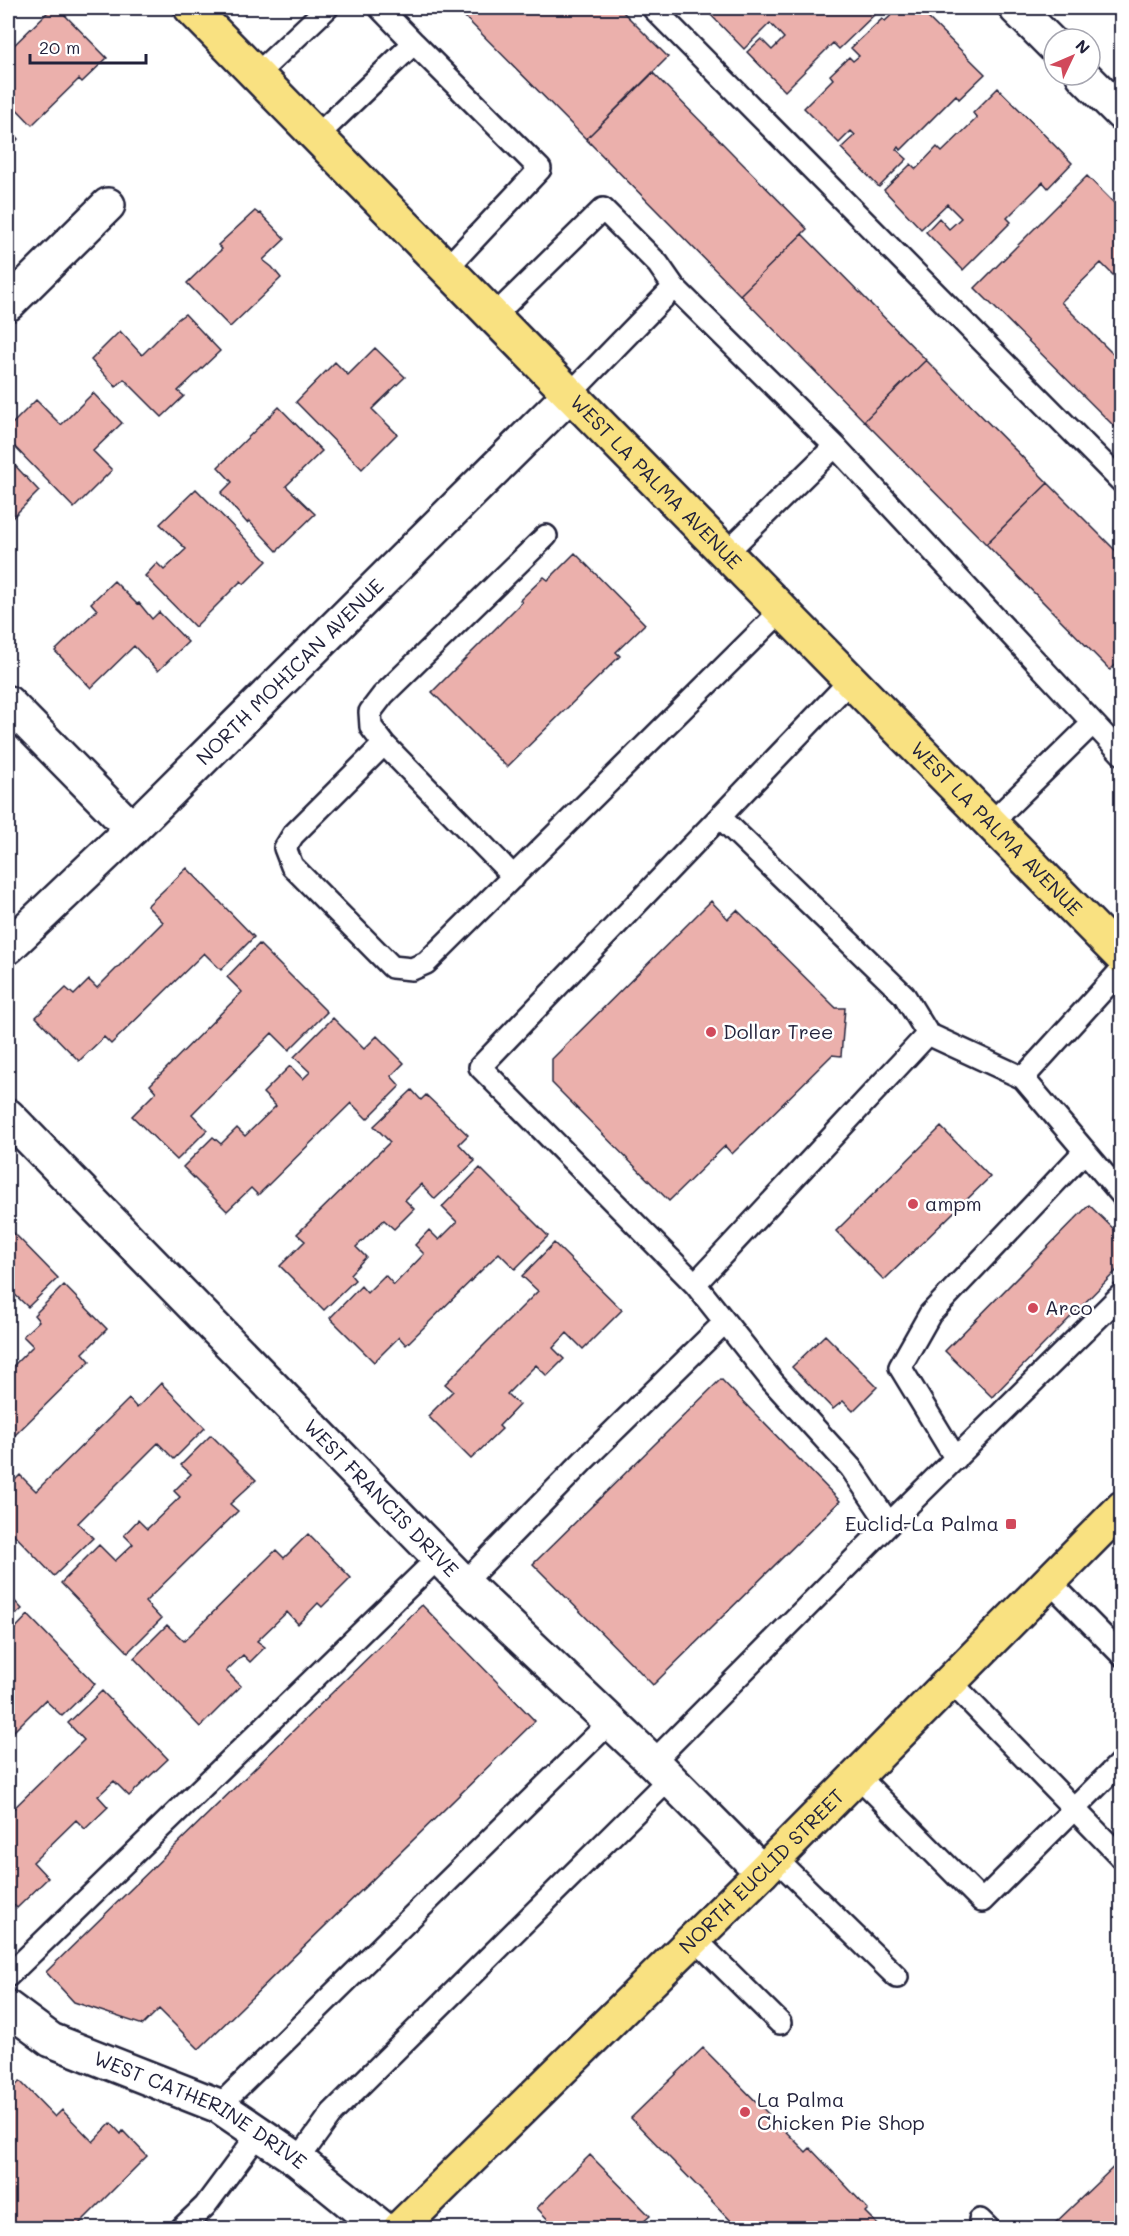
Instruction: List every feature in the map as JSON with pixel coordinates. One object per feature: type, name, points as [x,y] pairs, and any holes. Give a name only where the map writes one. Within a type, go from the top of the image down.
[{"type":"main road","name":"WEST LA PALMA AVENUE","points":[[191,8],[1122,957]]},
{"type":"main road","name":"NORTH EUCLID STREET","points":[[399,2229],[695,1939],[1122,1508]]},
{"type":"street","points":[[1016,8],[1042,34]]},
{"type":"street","points":[[1095,87],[1122,114]]},
{"type":"street","points":[[8,304],[108,204]]},
{"type":"street","name":"NORTH MOHICAN AVENUE","points":[[8,947],[132,829],[570,394]]},
{"type":"street","points":[[8,703],[132,829]]},
{"type":"street","name":"WEST FRANCIS DRIVE","points":[[8,1116],[464,1583],[661,1770],[769,1865]]},
{"type":"street","name":"WEST CATHERINE DRIVE","points":[[8,2008],[51,2040],[219,2106],[298,2160],[382,2229]]},
{"type":"lane","points":[[257,75],[327,8]]},
{"type":"lane","points":[[380,8],[540,169],[447,268]]},
{"type":"lane","points":[[653,8],[1122,482]]},
{"type":"lane","points":[[317,136],[414,43]]},
{"type":"lane","points":[[494,316],[603,210],[658,264],[674,287],[835,446],[1122,754]]},
{"type":"lane","points":[[570,394],[674,287]]},
{"type":"lane","points":[[726,553],[835,446]]},
{"type":"lane","points":[[514,876],[384,744],[370,727],[370,712],[383,695],[546,536]]},
{"type":"lane","points":[[384,744],[293,835],[285,848],[292,866],[392,967],[412,969],[426,963],[783,610]]},
{"type":"lane","points":[[851,680],[480,1067],[695,1284],[772,1381],[851,1468],[889,1524]]},
{"type":"lane","points":[[991,823],[1092,724]]},
{"type":"lane","points":[[720,817],[904,995],[928,1034],[1023,1078],[1122,1195]]},
{"type":"lane","points":[[1023,1078],[1122,969]]},
{"type":"lane","points":[[695,1284],[928,1034]]},
{"type":"lane","points":[[956,1459],[900,1367],[930,1314],[1084,1152]]},
{"type":"lane","points":[[298,2160],[332,2113],[661,1770],[889,1524],[1122,1294]]},
{"type":"lane","points":[[464,1583],[586,1458],[725,1322]]},
{"type":"lane","points":[[8,1976],[439,1557]]},
{"type":"lane","points":[[1049,1581],[1122,1655]]},
{"type":"lane","points":[[950,1682],[1122,1858]]},
{"type":"lane","points":[[219,2106],[611,1721]]},
{"type":"lane","points":[[857,1775],[982,1901],[1122,1761]]},
{"type":"lane","points":[[769,1865],[897,1977]]},
{"type":"lane","points":[[695,1939],[780,2023]]},
{"type":"lane","points":[[182,2229],[205,2206],[260,2132]]},
{"type":"building","points":[[52,8],[58,8],[107,58],[82,82],[79,79],[32,125],[8,100],[8,51]]},
{"type":"building","points":[[456,8],[619,8],[668,57],[586,139]]},
{"type":"building","points":[[710,8],[873,8],[876,13],[839,49],[833,43],[785,91],[747,52],[761,39],[772,50],[784,38],[770,23],[744,49],[707,11]]},
{"type":"building","points":[[899,8],[918,8],[985,74],[959,99],[956,95],[901,150],[899,147],[896,149],[907,159],[879,187],[841,148],[855,135],[851,131],[839,143],[804,108],[833,79],[830,75],[849,57],[853,61],[859,56],[851,48],[882,19],[885,21]]},
{"type":"building","points":[[653,73],[807,229],[740,295],[586,139]]},
{"type":"building","points":[[998,88],[1072,163],[1048,188],[1043,182],[1007,218],[1011,222],[963,270],[926,232],[939,218],[949,229],[961,218],[947,204],[921,229],[884,190],[911,164],[916,169],[937,147],[942,152],[977,118],[973,113]]},
{"type":"building","points":[[8,128],[18,139],[8,150]]},
{"type":"building","points":[[1087,176],[1122,211],[1122,284],[1101,263],[1061,302],[1122,363],[1122,434],[975,288]]},
{"type":"building","points":[[255,211],[260,213],[285,239],[263,260],[281,278],[230,327],[187,283],[222,249],[218,245]]},
{"type":"building","points":[[802,234],[926,360],[864,421],[740,295]]},
{"type":"building","points":[[185,314],[220,351],[178,391],[184,396],[162,417],[124,379],[116,387],[91,360],[120,331],[142,355]]},
{"type":"building","points":[[375,348],[405,377],[372,409],[397,434],[362,469],[296,402],[335,362],[348,375]]},
{"type":"building","points":[[926,360],[1048,483],[986,544],[864,421]]},
{"type":"building","points":[[93,393],[122,423],[93,451],[112,470],[74,508],[8,440],[8,428],[36,400],[61,425]]},
{"type":"building","points":[[279,407],[322,451],[286,486],[315,514],[277,551],[249,521],[247,523],[221,493],[232,482],[218,467]]},
{"type":"building","points":[[8,458],[39,491],[8,522]]},
{"type":"building","points":[[1048,483],[1122,557],[1122,659],[1110,670],[986,544]]},
{"type":"building","points":[[196,489],[267,561],[244,584],[241,581],[195,627],[145,576],[157,563],[164,570],[186,549],[160,524]]},
{"type":"building","points":[[575,553],[645,624],[616,652],[620,656],[507,767],[432,692],[522,602],[520,600],[544,577],[548,580]]},
{"type":"building","points":[[114,581],[137,604],[139,603],[152,619],[159,612],[188,642],[158,671],[134,646],[91,688],[55,651],[97,610],[91,603]]},
{"type":"building","points":[[187,868],[254,937],[221,970],[204,953],[111,1044],[104,1037],[79,1061],[36,1017],[66,988],[74,995],[89,980],[97,988],[163,922],[147,906]]},
{"type":"building","name":"Dollar Tree","points":[[711,901],[728,919],[737,910],[836,1008],[845,1008],[841,1056],[832,1055],[732,1154],[725,1146],[669,1201],[552,1083],[552,1059]]},
{"type":"building","points":[[259,944],[327,1012],[289,1050],[272,1033],[192,1114],[207,1130],[177,1160],[132,1116],[156,1092],[150,1085],[242,992],[227,977]]},
{"type":"building","points":[[333,1018],[364,1049],[377,1036],[404,1063],[391,1076],[400,1086],[367,1119],[351,1103],[258,1195],[251,1188],[227,1211],[183,1167],[213,1137],[221,1144],[237,1128],[245,1136],[276,1106],[263,1093],[290,1066],[303,1079],[310,1072],[294,1057]]},
{"type":"building","points":[[412,1090],[421,1100],[426,1095],[468,1135],[459,1144],[475,1161],[435,1199],[421,1184],[405,1200],[414,1209],[394,1229],[384,1220],[356,1247],[366,1257],[350,1274],[355,1280],[324,1310],[280,1266],[305,1241],[297,1234],[390,1142],[374,1126]]},
{"type":"building","name":"ampm","points":[[941,1127],[990,1177],[884,1280],[836,1231]]},
{"type":"building","points":[[480,1168],[548,1236],[515,1269],[499,1253],[406,1345],[399,1337],[374,1362],[330,1318],[361,1286],[367,1293],[385,1275],[394,1285],[424,1254],[415,1245],[429,1230],[439,1240],[457,1222],[442,1207]]},
{"type":"building","name":"Arco","points":[[1089,1205],[1122,1237],[1122,1265],[992,1397],[945,1351]]},
{"type":"building","points":[[14,1233],[58,1278],[28,1307],[11,1291],[8,1294],[8,1239]]},
{"type":"building","points":[[554,1243],[622,1310],[583,1349],[567,1333],[553,1348],[564,1359],[547,1376],[536,1365],[507,1394],[519,1405],[499,1426],[502,1429],[471,1459],[428,1416],[453,1391],[445,1384],[538,1291],[522,1276]]},
{"type":"building","points":[[64,1285],[107,1329],[83,1353],[90,1361],[8,1442],[8,1371],[33,1346],[23,1336],[39,1321],[34,1315]]},
{"type":"building","points":[[825,1335],[877,1387],[853,1411],[843,1401],[833,1409],[792,1367]]},
{"type":"building","points":[[721,1379],[840,1501],[653,1685],[533,1564]]},
{"type":"building","points":[[161,1383],[205,1428],[174,1459],[158,1443],[78,1523],[93,1538],[54,1576],[8,1528],[8,1487],[20,1475],[36,1491],[129,1399],[137,1408]]},
{"type":"building","points":[[211,1435],[256,1480],[230,1504],[238,1511],[145,1602],[161,1619],[128,1652],[61,1583],[99,1545],[115,1561],[133,1544],[124,1535],[138,1520],[147,1529],[180,1497],[174,1491],[191,1474],[181,1465]]},
{"type":"building","points":[[308,1534],[351,1578],[322,1607],[318,1603],[298,1624],[287,1612],[257,1641],[265,1647],[250,1662],[243,1655],[226,1671],[241,1686],[200,1727],[134,1658],[167,1625],[184,1641],[276,1550],[284,1558]]},
{"type":"building","points":[[8,1594],[22,1609],[8,1622]]},
{"type":"building","points":[[422,1605],[535,1721],[199,2049],[159,2009],[143,2025],[74,2002],[46,1972]]},
{"type":"building","points":[[28,1615],[95,1684],[62,1716],[45,1700],[8,1737],[8,1636]]},
{"type":"building","points":[[102,1691],[168,1759],[129,1796],[114,1781],[98,1796],[108,1807],[85,1829],[76,1820],[33,1862],[48,1878],[17,1908],[8,1899],[8,1814],[84,1740],[68,1723]]},
{"type":"building","points":[[703,2048],[806,2152],[810,2148],[868,2209],[865,2212],[881,2228],[738,2228],[631,2118]]},
{"type":"building","points":[[20,2081],[55,2117],[62,2110],[93,2142],[111,2123],[121,2134],[123,2131],[147,2156],[75,2228],[8,2228],[8,2094]]},
{"type":"building","points":[[590,2155],[650,2216],[636,2228],[556,2228],[537,2208]]},
{"type":"building","points":[[1122,2159],[1122,2228],[1050,2228]]},
{"type":"place","name":"Dollar Tree","points":[[711,1032]]},
{"type":"place","name":"ampm","points":[[913,1204]]},
{"type":"place","name":"Arco","points":[[1033,1308]]},
{"type":"place","name":"Euclid-La Palma","points":[[1011,1524]]},
{"type":"place","name":"La Palma Chicken Pie Shop","points":[[745,2112]]}]
